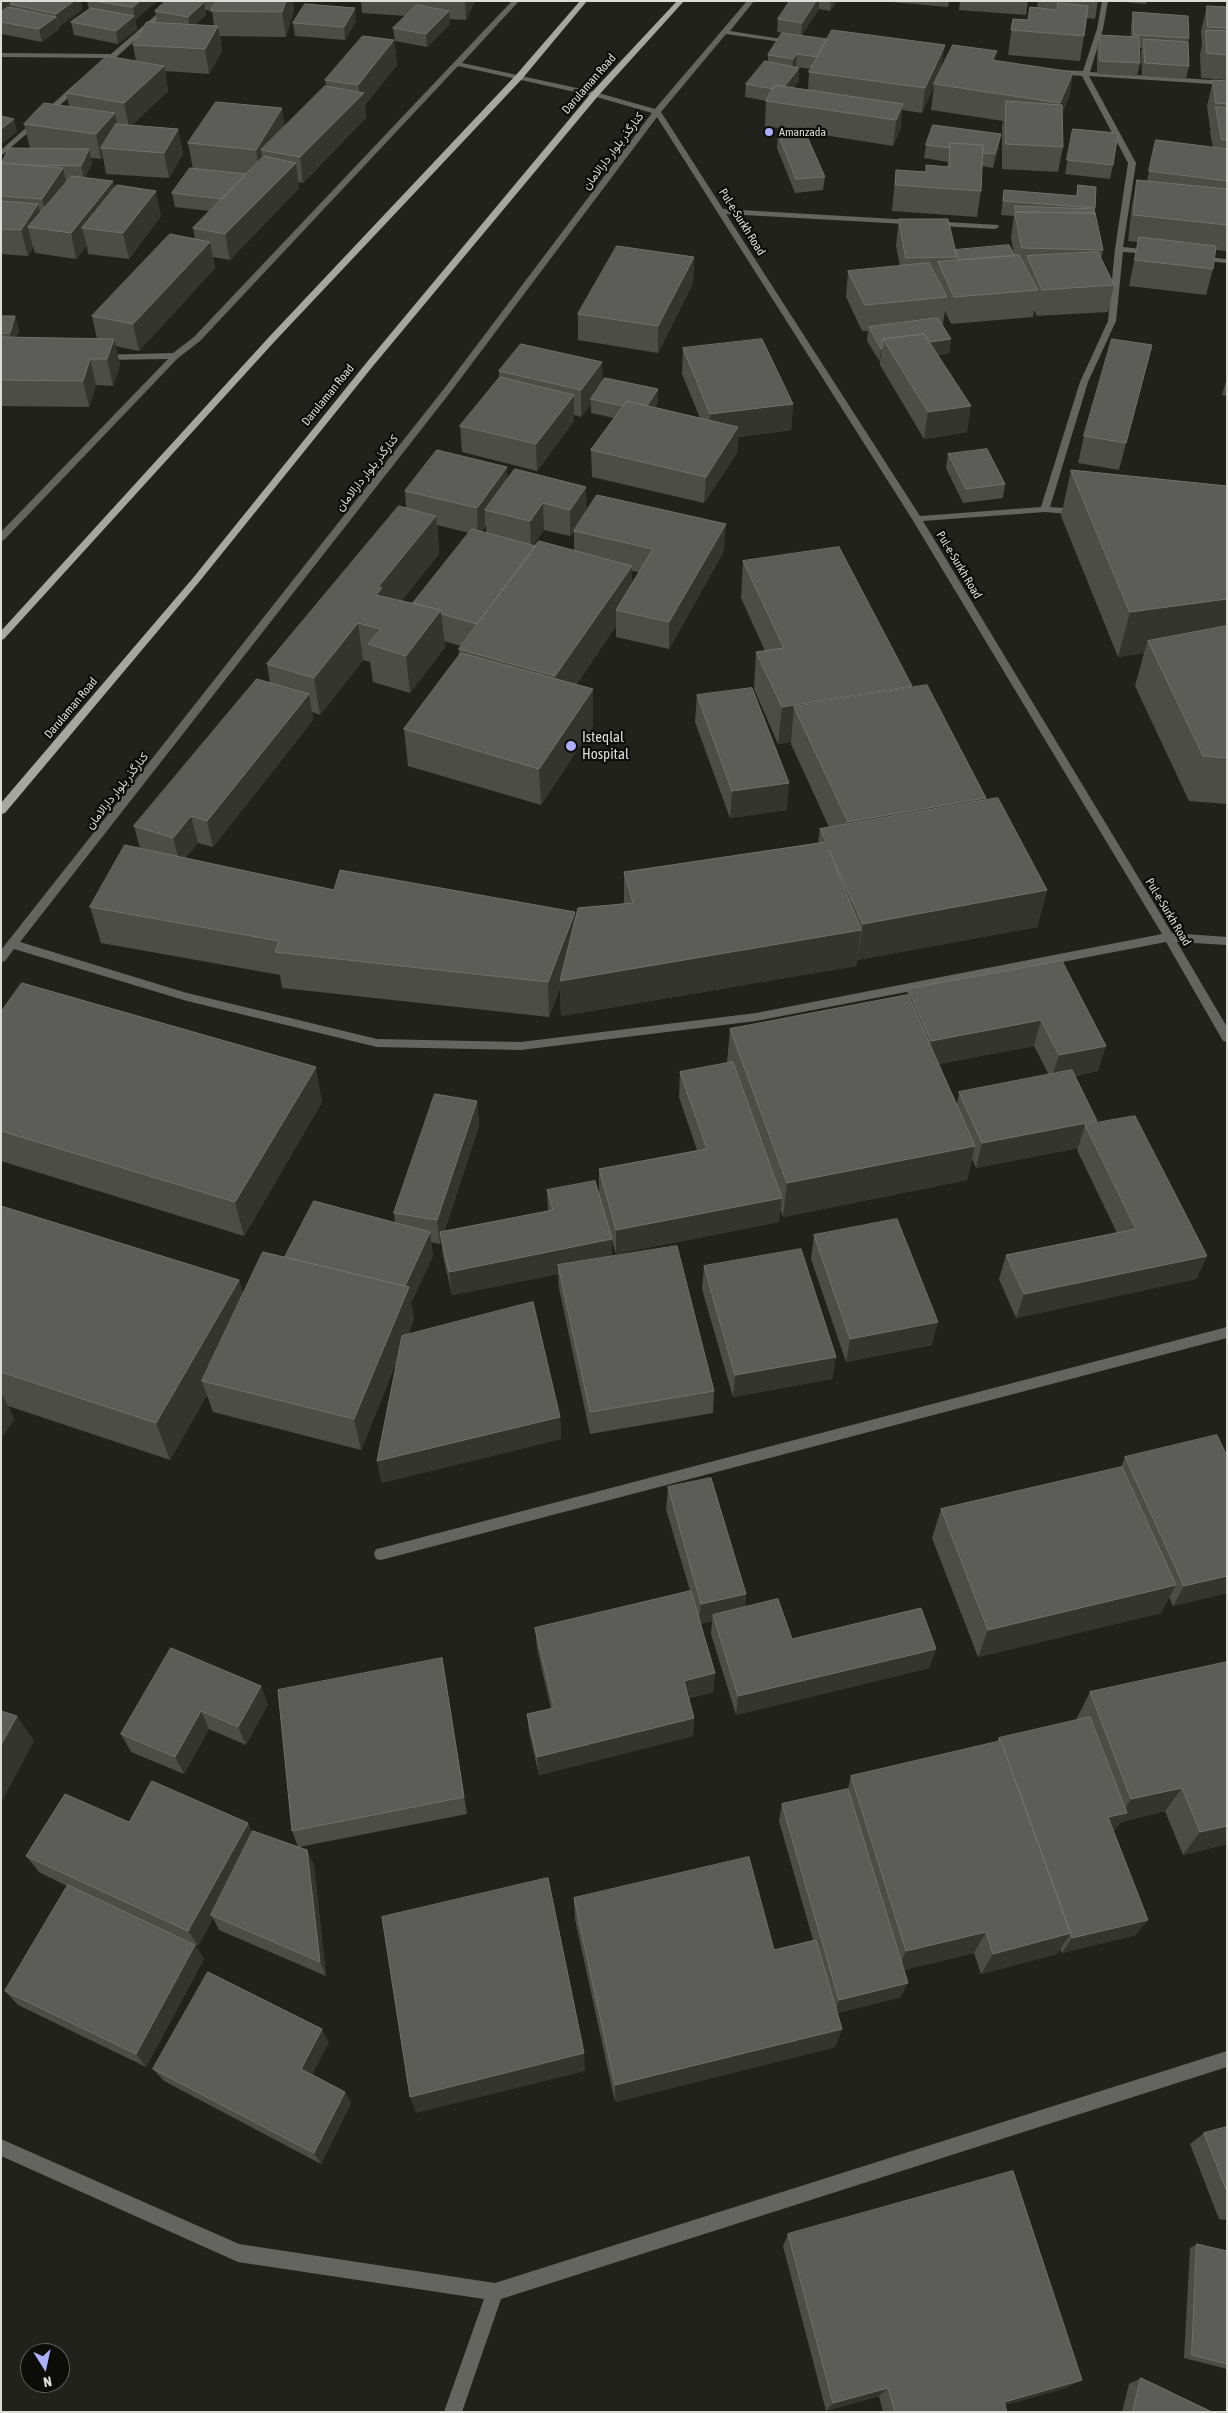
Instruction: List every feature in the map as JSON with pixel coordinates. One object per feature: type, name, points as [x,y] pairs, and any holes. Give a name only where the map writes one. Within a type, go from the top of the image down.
[{"type":"main road","points":[[1,637],[272,339],[519,77],[584,1]]},
{"type":"main road","name":"Darulaman Road","points":[[1,810],[196,580],[370,364],[595,94],[681,1]]},
{"type":"street","points":[[91,76],[176,1]]},
{"type":"street","points":[[1,538],[175,356],[197,339],[516,1]]},
{"type":"street","name":"کنارگذر بلوار دارالامان","points":[[1,958],[446,392],[657,112],[751,1]]},
{"type":"street","points":[[1045,508],[1084,382],[1112,321],[1119,249],[1132,163],[1085,75],[1100,29],[1105,1]]},
{"type":"street","points":[[725,32],[801,44]]},
{"type":"street","points":[[1,55],[113,56]]},
{"type":"street","points":[[458,64],[595,94],[657,112]]},
{"type":"street","points":[[1046,70],[1085,75],[1227,83]]},
{"type":"street","points":[[1,154],[83,82]]},
{"type":"street","name":"Pul-e-Surkh Road","points":[[657,112],[917,519],[1169,937],[1227,1038]]},
{"type":"street","points":[[720,212],[995,227]]},
{"type":"street","points":[[1119,249],[1158,253]]},
{"type":"street","points":[[1188,256],[1227,261]]},
{"type":"street","points":[[88,357],[175,356]]},
{"type":"street","points":[[917,519],[1045,508],[1092,513]]},
{"type":"street","points":[[12,944],[187,997],[377,1043],[521,1046],[756,1018],[1169,937],[1227,941]]},
{"type":"street","points":[[381,1554],[1227,1332]]},
{"type":"street","points":[[1,2147],[238,2253],[495,2292],[1227,2059]]},
{"type":"street","points":[[453,2412],[495,2292]]},
{"type":"building","points":[[14,1],[74,1],[56,14],[10,4]]},
{"type":"building","points":[[94,1],[140,1],[133,7]]},
{"type":"building","points":[[166,1],[204,2],[188,17],[155,11]]},
{"type":"building","points":[[215,1],[286,1],[282,12],[211,11]]},
{"type":"building","points":[[790,1],[816,1],[802,23],[778,19]]},
{"type":"building","points":[[1058,3],[1088,6],[1084,36],[1011,30],[1013,19],[1028,20],[1030,7],[1057,10]]},
{"type":"building","points":[[305,4],[355,8],[344,27],[293,23]]},
{"type":"building","points":[[417,5],[449,11],[426,34],[393,28]]},
{"type":"building","points":[[1207,6],[1227,7],[1227,28],[1208,27]]},
{"type":"building","points":[[8,7],[56,17],[39,29],[1,22],[1,12]]},
{"type":"building","points":[[91,8],[134,16],[116,31],[71,22]]},
{"type":"building","points":[[1133,12],[1188,16],[1189,38],[1134,35]]},
{"type":"building","points":[[147,22],[218,26],[205,49],[133,45]]},
{"type":"building","points":[[832,30],[945,45],[925,88],[809,72]]},
{"type":"building","points":[[1206,30],[1227,31],[1227,55],[1207,53]]},
{"type":"building","points":[[782,33],[827,39],[817,57],[797,54],[793,59],[768,55]]},
{"type":"building","points":[[1100,35],[1139,37],[1140,63],[1100,61]]},
{"type":"building","points":[[363,36],[394,40],[358,85],[325,80]]},
{"type":"building","points":[[1144,39],[1188,42],[1189,66],[1145,63]]},
{"type":"building","points":[[953,45],[997,51],[992,60],[1073,72],[1060,103],[934,84]]},
{"type":"building","points":[[107,56],[164,66],[124,103],[66,93]]},
{"type":"building","points":[[765,61],[799,68],[784,87],[775,85],[773,89],[746,84]]},
{"type":"building","points":[[1213,80],[1227,81],[1227,104],[1216,103]]},
{"type":"building","points":[[775,85],[903,104],[896,120],[766,101]]},
{"type":"building","points":[[325,86],[364,93],[300,157],[261,150]]},
{"type":"building","points":[[1006,101],[1062,105],[1063,147],[1006,144]]},
{"type":"building","points":[[216,102],[282,108],[256,150],[188,143]]},
{"type":"building","points":[[44,103],[115,113],[96,134],[24,124]]},
{"type":"building","points":[[1216,107],[1227,108],[1227,140],[1222,140]]},
{"type":"building","points":[[1,116],[14,119],[1,129]]},
{"type":"building","points":[[116,124],[178,129],[164,153],[101,148]]},
{"type":"building","points":[[933,125],[1001,134],[995,154],[983,153],[983,145],[950,143],[950,148],[926,145]]},
{"type":"building","points":[[1073,129],[1118,133],[1113,165],[1067,160]]},
{"type":"building","points":[[805,132],[825,177],[796,179],[778,134]]},
{"type":"building","points":[[1156,140],[1227,149],[1227,181],[1149,171]]},
{"type":"building","points":[[950,143],[983,145],[981,191],[895,185],[896,170],[926,172],[926,165],[949,167]]},
{"type":"building","points":[[9,148],[89,149],[81,166],[2,163]]},
{"type":"building","points":[[264,156],[296,163],[225,234],[193,228]]},
{"type":"building","points":[[1,163],[63,168],[42,199],[1,196]]},
{"type":"building","points":[[190,168],[246,174],[222,199],[172,193]]},
{"type":"building","points":[[72,176],[113,181],[71,233],[28,227]]},
{"type":"building","points":[[1137,180],[1227,189],[1227,225],[1134,215]]},
{"type":"building","points":[[117,185],[156,191],[123,233],[82,228]]},
{"type":"building","points":[[1078,185],[1096,187],[1095,208],[1003,201],[1004,190],[1077,196]]},
{"type":"building","points":[[1,201],[38,204],[21,230],[1,229]]},
{"type":"building","points":[[1015,206],[1094,209],[1095,213],[1016,212]]},
{"type":"building","points":[[1015,212],[1095,213],[1103,250],[1022,248]]},
{"type":"building","points":[[899,219],[948,219],[957,257],[906,258]]},
{"type":"building","points":[[170,234],[210,242],[133,324],[92,316]]},
{"type":"building","points":[[1139,237],[1216,246],[1213,269],[1135,260]]},
{"type":"building","points":[[1009,245],[1015,256],[958,260],[955,250]]},
{"type":"building","points":[[617,246],[694,257],[658,326],[578,314]]},
{"type":"building","points":[[1098,252],[1114,285],[1042,290],[1027,256]]},
{"type":"building","points":[[1019,255],[1038,290],[954,297],[938,262]]},
{"type":"building","points":[[929,263],[947,297],[865,305],[848,271]]},
{"type":"building","points":[[1,316],[15,316],[10,333],[1,333]]},
{"type":"building","points":[[938,318],[951,339],[930,342],[924,334],[883,339],[881,349],[869,327]]},
{"type":"building","points":[[924,334],[971,406],[928,412],[883,339]]},
{"type":"building","points":[[1,337],[114,339],[107,359],[90,359],[83,381],[1,380]]},
{"type":"building","points":[[762,339],[793,404],[710,414],[683,348]]},
{"type":"building","points":[[1112,339],[1152,345],[1126,443],[1084,436]]},
{"type":"building","points":[[521,344],[602,362],[581,390],[499,371]]},
{"type":"building","points":[[500,377],[574,395],[536,444],[460,426]]},
{"type":"building","points":[[605,378],[658,389],[647,406],[627,401],[623,406],[591,399]]},
{"type":"building","points":[[627,401],[738,427],[706,477],[591,450]]},
{"type":"building","points":[[987,449],[1005,484],[966,489],[948,454]]},
{"type":"building","points":[[437,450],[507,467],[477,508],[405,491]]},
{"type":"building","points":[[515,469],[586,487],[570,510],[543,503],[530,521],[485,510]]},
{"type":"building","points":[[1071,470],[1227,486],[1227,599],[1130,612]]},
{"type":"building","points":[[597,495],[726,524],[669,622],[616,610],[653,549],[574,531]]},
{"type":"building","points":[[399,506],[436,516],[378,587],[382,588],[376,595],[441,610],[406,656],[368,644],[381,629],[358,623],[314,678],[267,664]]},
{"type":"building","points":[[472,529],[536,546],[477,624],[442,614],[441,610],[413,603]]},
{"type":"building","points":[[539,541],[632,566],[555,676],[459,649]]},
{"type":"building","points":[[839,547],[912,686],[782,707],[756,652],[784,648],[743,561]]},
{"type":"building","points":[[1227,626],[1227,758],[1203,756],[1148,641]]},
{"type":"building","points":[[461,653],[593,689],[539,769],[404,729]]},
{"type":"building","points":[[257,679],[309,694],[207,821],[191,816],[173,838],[134,826]]},
{"type":"building","points":[[927,685],[986,798],[848,822],[794,707]]},
{"type":"building","points":[[752,688],[789,783],[732,791],[697,695]]},
{"type":"building","points":[[998,798],[1047,890],[863,924],[829,850],[861,930],[560,981],[578,908],[633,903],[624,872],[826,842],[820,829]]},
{"type":"building","points":[[125,845],[334,890],[340,870],[575,912],[548,982],[275,952],[279,941],[90,907]]},
{"type":"building","points":[[1062,961],[1106,1046],[1059,1055],[1041,1020],[931,1041],[908,989]]},
{"type":"building","points":[[22,983],[316,1067],[235,1202],[1,1131],[1,1012]]},
{"type":"building","points":[[908,995],[975,1146],[787,1183],[730,1029]]},
{"type":"building","points":[[733,1062],[782,1198],[616,1230],[599,1169],[707,1149],[680,1072]]},
{"type":"building","points":[[1072,1070],[1097,1121],[982,1143],[959,1092]]},
{"type":"building","points":[[435,1094],[477,1101],[437,1220],[394,1213]]},
{"type":"building","points":[[1135,1116],[1207,1256],[1024,1294],[1006,1255],[1136,1229],[1085,1125]]},
{"type":"building","points":[[595,1181],[612,1239],[449,1272],[440,1232],[553,1210],[547,1190]]},
{"type":"building","points":[[314,1201],[430,1232],[405,1286],[285,1257]]},
{"type":"building","points":[[1,1206],[239,1280],[156,1423],[1,1372]]},
{"type":"building","points":[[897,1219],[938,1322],[850,1339],[814,1235]]},
{"type":"building","points":[[677,1246],[714,1391],[590,1412],[558,1265]]},
{"type":"building","points":[[801,1249],[836,1357],[735,1375],[704,1266]]},
{"type":"building","points":[[263,1252],[409,1287],[354,1419],[202,1381]]},
{"type":"building","points":[[533,1302],[560,1417],[377,1461],[402,1336]]},
{"type":"building","points":[[1217,1435],[1227,1456],[1227,1576],[1184,1586],[1125,1457]]},
{"type":"building","points":[[1122,1467],[1176,1585],[988,1630],[941,1509]]},
{"type":"building","points":[[711,1478],[746,1594],[701,1604],[668,1487]]},
{"type":"building","points":[[691,1591],[715,1673],[684,1681],[694,1718],[537,1757],[527,1714],[554,1708],[535,1628]]},
{"type":"building","points":[[778,1599],[792,1639],[921,1608],[936,1649],[738,1696],[713,1615]]},
{"type":"building","points":[[171,1648],[261,1686],[238,1727],[201,1711],[175,1757],[121,1734]]},
{"type":"building","points":[[442,1658],[464,1797],[292,1831],[278,1690]]},
{"type":"building","points":[[1227,1662],[1227,1826],[1200,1832],[1182,1788],[1131,1799],[1090,1692]]},
{"type":"building","points":[[1,1711],[17,1716],[1,1745]]},
{"type":"building","points":[[1090,1717],[1127,1813],[1108,1817],[1148,1920],[1072,1938],[999,1738]]},
{"type":"building","points":[[1001,1741],[1071,1933],[993,1954],[986,1932],[906,1951],[851,1776]]},
{"type":"building","points":[[152,1781],[248,1823],[188,1931],[26,1856],[65,1794],[129,1822]]},
{"type":"building","points":[[848,1789],[908,1983],[839,2000],[782,1804]]},
{"type":"building","points":[[253,1831],[307,1850],[320,1962],[211,1915]]},
{"type":"building","points":[[749,1857],[774,1950],[816,1940],[842,2029],[615,2085],[574,1898]]},
{"type":"building","points":[[548,1878],[584,2053],[410,2097],[382,1917]]},
{"type":"building","points":[[68,1885],[195,1945],[136,2054],[5,1991]]},
{"type":"building","points":[[208,1972],[322,2029],[301,2069],[345,2092],[314,2153],[153,2069]]},
{"type":"building","points":[[1227,2127],[1227,2192],[1204,2133]]},
{"type":"building","points":[[1013,2171],[1082,2380],[1004,2402],[1007,2412],[895,2412],[888,2388],[833,2403],[788,2234]]},
{"type":"building","points":[[1197,2244],[1227,2251],[1227,2364],[1192,2355]]},
{"type":"building","points":[[1141,2378],[1212,2412],[1133,2412]]},
{"type":"place","name":"Amanzada","points":[[769,132]]},
{"type":"place","name":"Isteqlal Hospital","points":[[571,746]]}]
